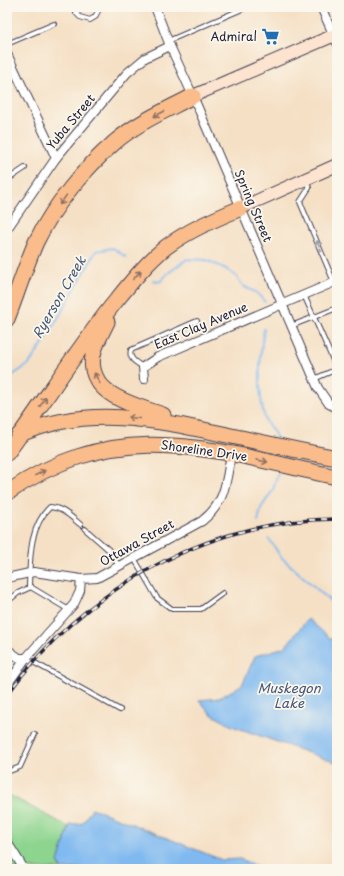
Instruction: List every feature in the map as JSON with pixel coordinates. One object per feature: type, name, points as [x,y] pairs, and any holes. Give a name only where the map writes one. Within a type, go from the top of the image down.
[{"type":"highway","points":[[7,319],[36,242],[47,222],[68,192],[115,142],[152,118],[194,96]]},
{"type":"highway","points":[[7,453],[93,329],[142,270],[166,247],[198,227],[241,208]]},
{"type":"highway","points":[[120,296],[93,354],[95,376],[105,389],[119,399],[205,430]]},
{"type":"highway","name":"Shoreline Drive","points":[[7,441],[21,434],[58,423],[101,416],[139,418],[205,430],[337,460]]},
{"type":"highway","points":[[231,454],[228,448],[231,443],[234,443],[316,460],[337,460]]},
{"type":"highway","name":"Shoreline Drive","points":[[7,493],[59,463],[83,455],[116,447],[139,445],[177,445],[231,454],[337,477]]},
{"type":"main road","points":[[194,96],[336,37]]},
{"type":"main road","points":[[241,208],[337,165]]},
{"type":"street","name":"Spring Street","points":[[155,7],[169,44],[194,96],[314,379],[324,399],[329,404],[337,408]]},
{"type":"street","points":[[321,7],[336,37]]},
{"type":"street","name":"Yuba Street","points":[[7,228],[56,158],[127,73],[144,58],[169,44]]},
{"type":"street","points":[[7,54],[56,158]]},
{"type":"street","name":"East Clay Avenue","points":[[143,367],[158,357],[336,281]]},
{"type":"street","points":[[143,367],[144,379]]},
{"type":"street","name":"Ottawa Street","points":[[7,578],[30,572],[44,572],[81,579],[97,578],[120,566],[202,520],[214,510],[223,496],[231,454]]},
{"type":"street","points":[[7,685],[26,658],[69,610],[80,591],[81,579]]},
{"type":"street","points":[[7,650],[19,658],[26,658]]},
{"type":"street","points":[[7,842],[24,869]]},
{"type":"lane","points":[[76,7],[76,13],[80,17],[90,20],[95,17],[100,7]]},
{"type":"lane","points":[[87,7],[96,7]]},
{"type":"lane","points":[[169,44],[247,7]]},
{"type":"lane","points":[[7,44],[54,24]]},
{"type":"lane","points":[[7,180],[25,168]]},
{"type":"lane","points":[[306,179],[309,188],[300,202],[336,281]]},
{"type":"lane","points":[[304,295],[337,369],[314,379]]},
{"type":"lane","points":[[291,326],[337,308]]},
{"type":"lane","points":[[143,367],[132,360],[130,356],[131,350],[198,321]]},
{"type":"lane","points":[[69,610],[29,586],[33,538],[37,525],[50,507],[62,510],[81,525]]},
{"type":"lane","points":[[85,529],[109,550],[120,566]]},
{"type":"lane","points":[[134,558],[157,598],[172,609],[201,609],[223,593]]},
{"type":"lane","points":[[7,602],[18,593],[31,587]]},
{"type":"lane","points":[[26,658],[120,710]]},
{"type":"lane","points":[[7,772],[20,767],[34,734]]},
{"type":"green space","points":[[7,794],[69,827],[58,862],[61,869],[7,869]]},
{"type":"water","name":"Muskegon Lake","points":[[308,619],[337,644],[337,763],[232,726],[211,714],[199,700],[219,698],[242,685],[255,656],[285,647]]},
{"type":"water","points":[[92,808],[222,860],[240,859],[264,869],[61,869],[58,862],[70,825],[83,823]]},
{"type":"waterway","name":"Ryerson Creek","points":[[13,375],[29,364],[46,339],[96,251],[113,248],[126,257]]},
{"type":"waterway","name":"Ryerson Creek","points":[[153,280],[156,282],[161,281],[167,274],[187,259],[206,260],[226,269],[236,276],[243,286],[257,293],[265,302]]},
{"type":"waterway","name":"Ryerson Creek","points":[[264,329],[260,363],[262,408],[267,424],[276,438]]},
{"type":"waterway","name":"Ryerson Creek","points":[[258,522],[261,508],[273,490],[278,473]]},
{"type":"waterway","name":"Ryerson Creek","points":[[269,539],[281,557],[337,607]]},
{"type":"railway","points":[[7,695],[37,658],[72,624],[110,594],[151,568],[195,547],[241,532],[288,522],[337,519]]},
{"type":"place","name":"Admiral","points":[[270,37]]}]
